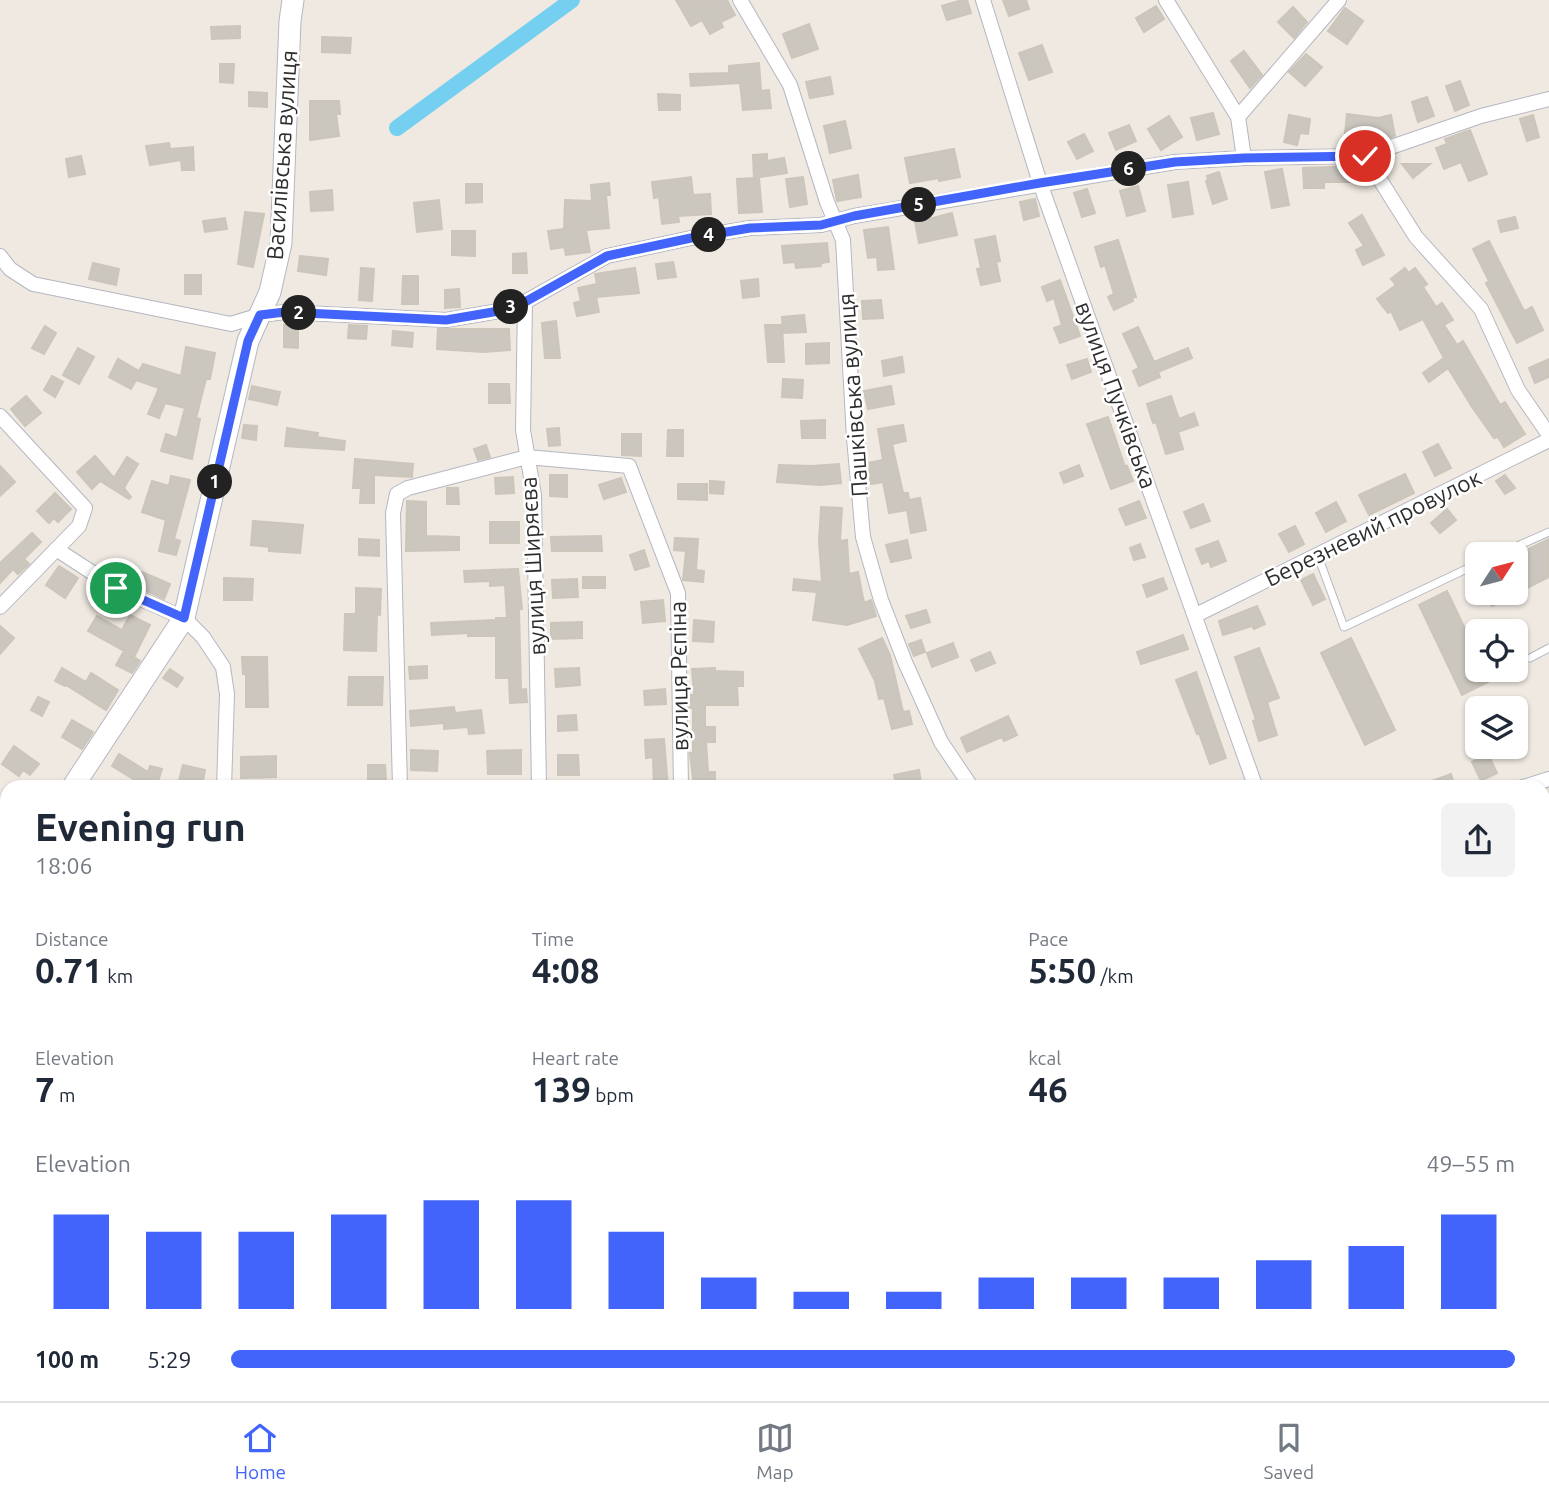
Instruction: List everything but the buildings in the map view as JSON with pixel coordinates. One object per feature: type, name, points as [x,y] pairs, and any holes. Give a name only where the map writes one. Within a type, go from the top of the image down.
[{"type":"street","name":"Василівська вулиця","points":[[184,618],[248,341],[270,292],[281,243],[293,0]]},
{"type":"street","name":"Пашківська вулиця","points":[[740,0],[790,85],[827,202],[843,240],[854,438],[863,537],[881,600],[905,662],[941,741],[967,780]]},
{"type":"street","name":"вулиця Пучківська","points":[[983,0],[1040,183],[1253,780]]},
{"type":"street","points":[[1166,0],[1238,117],[1244,158]]},
{"type":"street","points":[[1238,117],[1339,0]]},
{"type":"street","points":[[0,256],[5,271],[33,284],[232,324],[260,315],[285,312],[446,320],[499,311],[525,302],[607,256],[691,238],[750,228],[821,225],[1040,183],[1175,162],[1365,156],[1480,116],[1549,99]]},
{"type":"street","points":[[1365,156],[1416,237],[1481,309],[1518,390],[1549,435]]},
{"type":"street","name":"вулиця Ширяєва","points":[[525,302],[523,430],[534,495],[539,780]]},
{"type":"street","points":[[0,416],[85,508],[79,526],[0,607]]},
{"type":"street","name":"Березневий провулок","points":[[1196,615],[1549,440]]},
{"type":"street","points":[[400,780],[393,513],[397,494],[408,488],[527,457]]},
{"type":"street","name":"вулиця Рєпіна","points":[[527,457],[629,466],[678,593],[681,780]]},
{"type":"street","points":[[56,549],[116,588],[184,618],[203,638],[223,667],[227,694],[224,780]]},
{"type":"street","points":[[77,780],[184,618]]},
{"type":"lane","points":[[1526,542],[1549,532]]},
{"type":"lane","points":[[1318,556],[1344,627],[1465,570]]},
{"type":"lane","points":[[1530,658],[1549,648]]},
{"type":"waterway","points":[[397,128],[572,0]]},
{"type":"route","points":[[116,588],[184,618],[248,341],[260,315],[285,312],[446,320],[499,311],[525,302],[607,256],[691,238],[750,228],[821,225],[854,216],[1175,162],[1365,156]]}]
